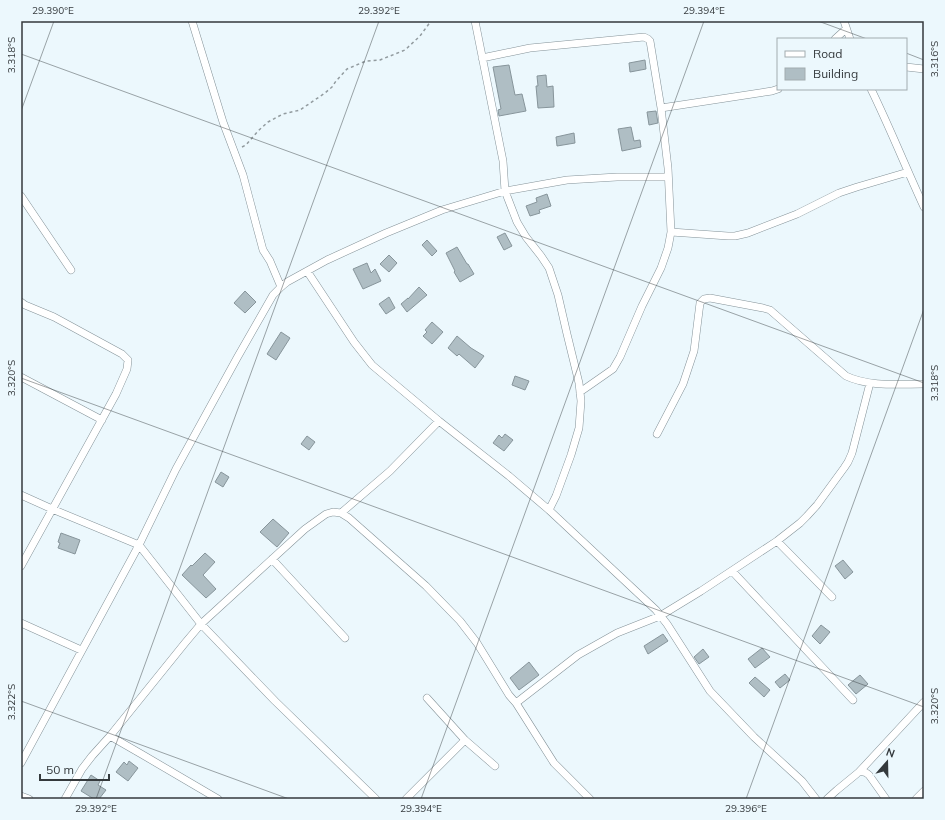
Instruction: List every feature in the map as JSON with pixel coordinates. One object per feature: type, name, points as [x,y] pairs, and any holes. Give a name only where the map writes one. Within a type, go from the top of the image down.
[{"type":"street","points":[[192,21],[223,122],[244,175],[263,250],[270,261],[281,287]]},
{"type":"street","points":[[475,21],[503,161],[505,190],[517,222],[549,268],[558,295],[579,383],[581,401],[579,428],[571,455],[550,510]]},
{"type":"street","points":[[844,21],[850,38]]},
{"type":"street","points":[[836,38],[846,29]]},
{"type":"street","points":[[482,58],[530,48],[644,37],[648,38],[650,41],[661,108],[668,168],[670,232],[668,248],[661,268],[642,306],[620,358],[613,369],[580,392]]},
{"type":"street","points":[[907,67],[924,70]]},
{"type":"street","points":[[661,108],[777,89]]},
{"type":"street","points":[[871,90],[924,207]]},
{"type":"street","points":[[670,232],[735,236],[797,214],[843,192],[908,172]]},
{"type":"street","points":[[21,763],[139,545],[176,469],[273,295],[281,287],[327,260],[379,236],[442,210],[505,190],[567,180],[617,177],[668,177]]},
{"type":"street","points":[[21,196],[71,270]]},
{"type":"street","points":[[307,271],[354,342],[372,365],[550,510],[656,610],[667,624],[710,691],[754,737],[802,781],[816,799]]},
{"type":"street","points":[[657,434],[683,384],[694,351],[700,304],[704,299],[710,298],[770,310],[846,376],[854,380],[870,383],[924,384]]},
{"type":"street","points":[[21,302],[54,316],[122,354],[128,360],[127,369],[116,394],[21,566]]},
{"type":"street","points":[[21,377],[102,420]]},
{"type":"street","points":[[516,703],[578,655],[617,633],[660,616],[732,571],[800,523],[817,505],[848,462],[852,453],[870,383]]},
{"type":"street","points":[[341,513],[390,471],[439,421]]},
{"type":"street","points":[[21,495],[139,545],[201,624],[275,701],[376,799]]},
{"type":"street","points":[[66,799],[82,769],[92,756],[201,624],[305,529],[326,514],[341,513],[349,518],[426,586],[460,621],[477,643],[554,763],[590,799]]},
{"type":"street","points":[[776,541],[832,597]]},
{"type":"street","points":[[272,559],[345,638]]},
{"type":"street","points":[[732,571],[853,700]]},
{"type":"street","points":[[21,623],[81,650]]},
{"type":"street","points":[[427,698],[465,740],[495,766]]},
{"type":"street","points":[[827,799],[859,772],[924,702]]},
{"type":"street","points":[[110,736],[218,799]]},
{"type":"street","points":[[406,799],[465,740]]},
{"type":"street","points":[[859,772],[866,772],[886,799]]},
{"type":"street","points":[[916,799],[924,791]]},
{"type":"street","points":[[21,796],[29,799]]},
{"type":"path","points":[[235,152],[246,145],[268,122],[283,114],[300,110],[325,93],[347,69],[366,61],[380,60],[405,50],[420,36],[431,21]]},
{"type":"building","points":[[645,60],[646,69],[630,72],[629,63]]},
{"type":"building","points":[[509,65],[515,95],[522,94],[526,111],[499,116],[498,110],[501,109],[493,67]]},
{"type":"building","points":[[546,75],[547,87],[553,86],[554,107],[538,108],[536,86],[538,86],[537,76]]},
{"type":"building","points":[[656,111],[658,123],[649,125],[647,112]]},
{"type":"building","points":[[631,127],[634,141],[640,140],[641,147],[622,151],[618,129]]},
{"type":"building","points":[[574,133],[575,143],[557,146],[556,137]]},
{"type":"building","points":[[547,194],[551,206],[539,210],[540,213],[530,216],[526,206],[537,202],[536,198]]},
{"type":"building","points":[[505,233],[512,246],[504,250],[497,237]]},
{"type":"building","points":[[427,240],[437,251],[432,256],[422,245]]},
{"type":"building","points":[[457,247],[474,274],[460,282],[446,253]]},
{"type":"building","points":[[389,255],[397,263],[389,272],[380,264]]},
{"type":"building","points":[[367,263],[371,273],[375,269],[381,281],[363,289],[353,269]]},
{"type":"building","points":[[419,287],[427,295],[407,312],[401,304]]},
{"type":"building","points":[[245,291],[256,302],[245,313],[234,303]]},
{"type":"building","points":[[389,297],[395,308],[386,314],[379,304]]},
{"type":"building","points":[[432,322],[443,332],[432,344],[423,336],[427,332],[425,330]]},
{"type":"building","points":[[281,332],[290,338],[276,360],[267,354]]},
{"type":"building","points":[[457,336],[471,348],[484,356],[475,368],[459,354],[457,356],[448,348]]},
{"type":"building","points":[[515,376],[529,381],[525,390],[512,385]]},
{"type":"building","points":[[505,434],[513,440],[504,451],[493,443],[499,435],[502,438]]},
{"type":"building","points":[[307,436],[315,442],[309,450],[301,444]]},
{"type":"building","points":[[221,472],[229,477],[223,487],[215,482]]},
{"type":"building","points":[[273,519],[289,533],[277,547],[260,532]]},
{"type":"building","points":[[61,533],[80,540],[75,554],[58,548]]},
{"type":"building","points":[[205,553],[215,562],[203,575],[216,589],[206,598],[182,575]]},
{"type":"building","points":[[843,560],[853,572],[845,579],[835,566]]},
{"type":"building","points":[[821,625],[830,632],[820,644],[812,636]]},
{"type":"building","points":[[663,634],[668,641],[648,654],[644,646]]},
{"type":"building","points":[[762,648],[770,657],[755,668],[748,659]]},
{"type":"building","points":[[703,649],[709,657],[699,664],[694,657]]},
{"type":"building","points":[[529,662],[539,675],[519,690],[510,678]]},
{"type":"building","points":[[785,674],[790,680],[780,688],[775,682]]},
{"type":"building","points":[[860,675],[868,684],[856,694],[848,685]]},
{"type":"building","points":[[755,677],[770,690],[764,697],[749,683]]},
{"type":"building","points":[[129,761],[138,768],[128,781],[116,772],[124,762],[127,765]]},
{"type":"building","points":[[91,775],[100,781],[98,785],[106,790],[99,799],[94,799],[81,791]]}]
